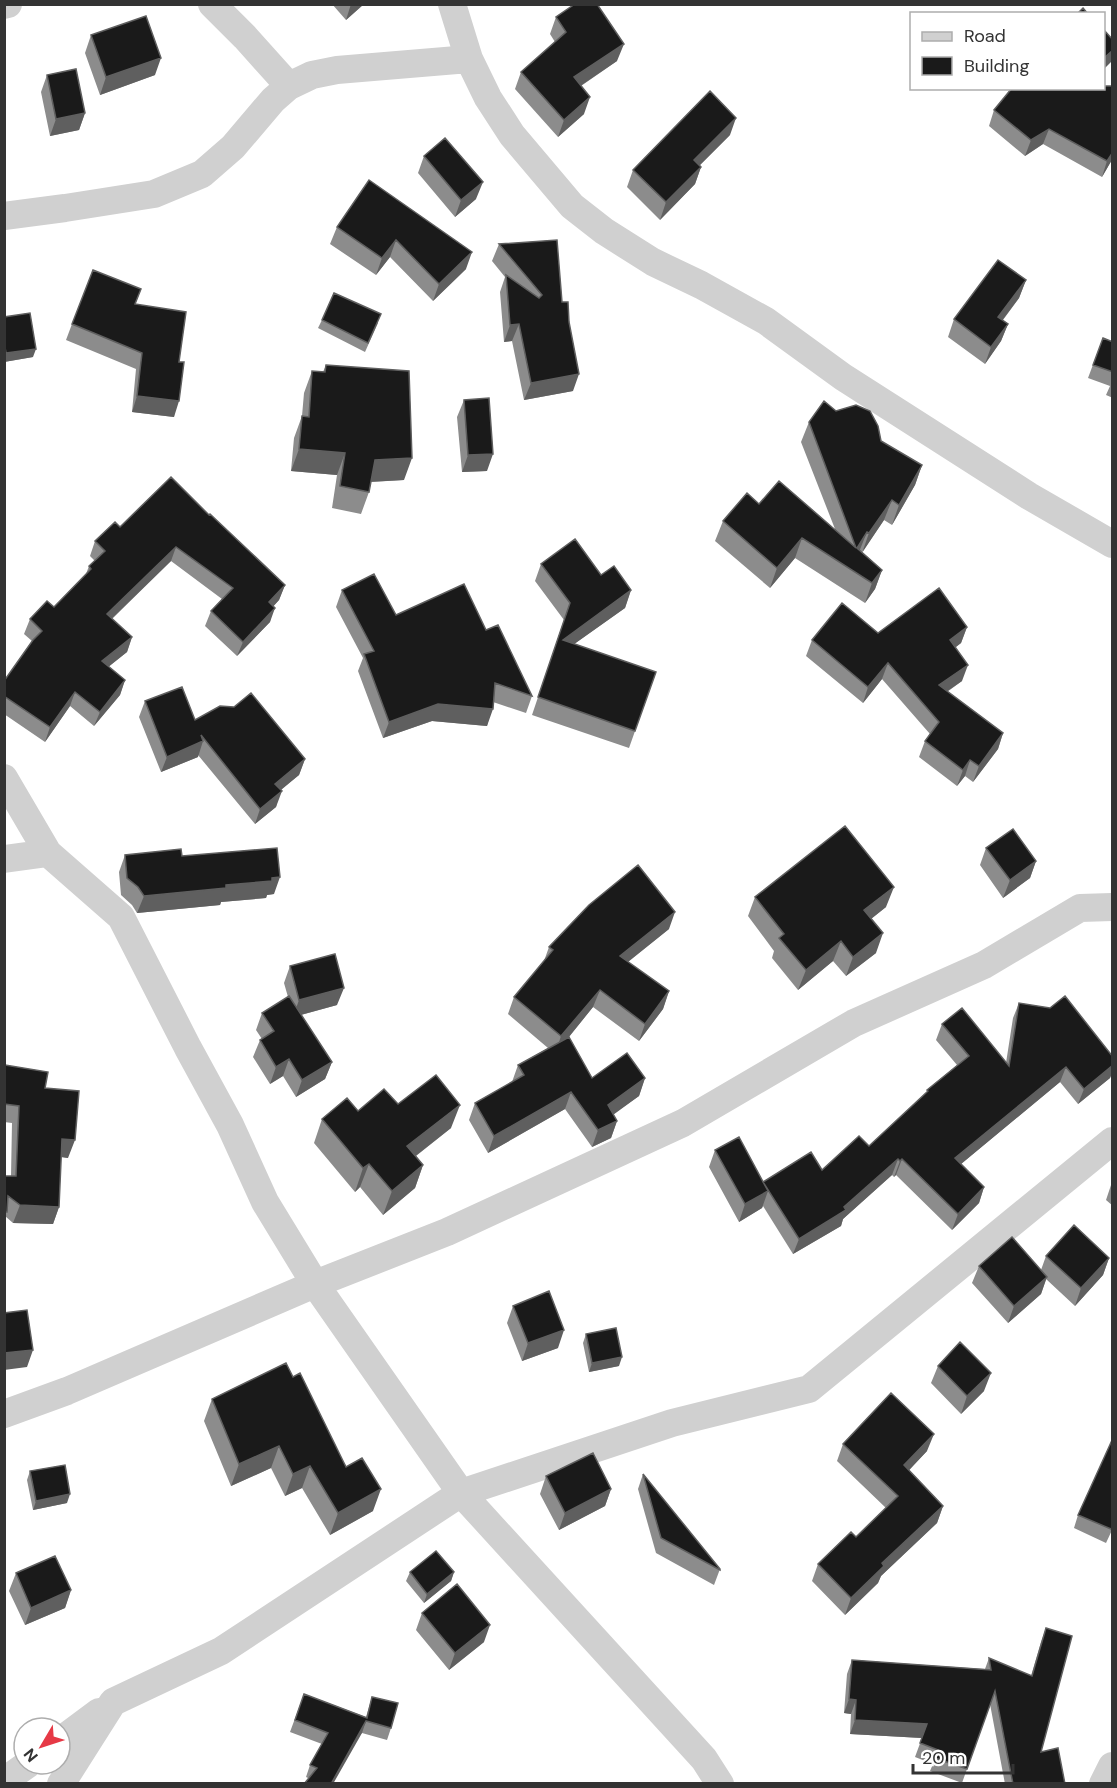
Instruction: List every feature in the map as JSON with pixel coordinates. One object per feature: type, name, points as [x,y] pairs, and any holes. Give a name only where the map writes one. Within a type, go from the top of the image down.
[{"type":"street","points":[[212,4],[290,86]]},
{"type":"street","points":[[452,4],[469,58],[488,98],[512,135],[572,206],[604,231],[653,262],[701,285],[766,321],[853,383],[1029,496],[1113,544]]},
{"type":"street","points":[[4,216],[154,194],[202,174],[233,147],[273,100],[290,86],[312,75],[337,70],[469,58]]},
{"type":"street","points":[[4,778],[48,853],[121,917],[230,1125],[265,1202],[315,1284],[461,1493],[704,1759],[720,1784]]},
{"type":"street","points":[[4,859],[48,853]]},
{"type":"street","points":[[4,1414],[67,1391],[315,1284],[447,1232],[683,1123],[854,1023],[984,965],[1080,908],[1113,906]]},
{"type":"street","points":[[72,1732],[113,1702],[221,1651],[461,1493],[672,1424],[809,1389],[1113,1141]]},
{"type":"street","points":[[62,1784],[113,1702]]},
{"type":"street","points":[[1103,1784],[1113,1766]]},
{"type":"building","points":[[575,4],[597,4],[624,44],[574,77],[590,97],[564,120],[521,72],[566,32],[556,17]]},
{"type":"building","points":[[146,16],[161,58],[106,77],[91,35]]},
{"type":"building","points":[[1105,31],[1113,40],[1113,50],[1105,57]]},
{"type":"building","points":[[76,69],[85,113],[56,119],[47,75]]},
{"type":"building","points":[[1105,86],[1113,86],[1113,152],[1107,161],[1049,129],[1031,140],[994,110],[1010,90],[1105,90]]},
{"type":"building","points":[[710,91],[736,118],[694,160],[701,167],[666,202],[633,170]]},
{"type":"building","points":[[445,138],[483,182],[461,200],[424,156]]},
{"type":"building","points":[[369,180],[472,252],[439,284],[396,240],[382,258],[337,227]]},
{"type":"building","points":[[557,240],[562,302],[568,302],[569,322],[579,374],[531,383],[519,324],[510,325],[506,275],[539,298],[542,295],[499,244]]},
{"type":"building","points":[[998,260],[1026,280],[998,317],[1008,324],[991,347],[954,319]]},
{"type":"building","points":[[93,270],[141,289],[135,304],[186,312],[179,362],[184,362],[179,401],[137,396],[142,353],[72,324]]},
{"type":"building","points":[[334,293],[381,314],[368,343],[322,320]]},
{"type":"building","points":[[30,313],[36,349],[6,353],[4,317]]},
{"type":"building","points":[[1103,338],[1113,342],[1113,372],[1093,365]]},
{"type":"building","points":[[326,365],[409,371],[412,458],[375,460],[369,492],[340,486],[345,453],[299,449],[302,416],[309,417],[312,371],[325,372]]},
{"type":"building","points":[[489,398],[493,454],[468,455],[464,400]]},
{"type":"building","points":[[824,401],[836,411],[856,405],[870,411],[878,426],[881,441],[922,465],[899,505],[892,500],[857,548],[882,570],[872,583],[802,538],[777,568],[723,521],[747,493],[759,504],[779,481],[856,548],[809,422]]},
{"type":"building","points":[[171,477],[285,585],[269,602],[275,608],[243,642],[211,611],[233,588],[176,547],[107,614],[132,637],[102,661],[125,680],[100,712],[75,692],[50,727],[4,696],[4,681],[42,631],[30,619],[47,601],[54,607],[91,569],[89,566],[105,551],[95,541],[115,522],[120,527]]},
{"type":"building","points":[[575,539],[601,575],[614,566],[631,590],[563,640],[656,672],[635,731],[538,697],[570,603],[541,564]]},
{"type":"building","points":[[374,574],[396,615],[464,584],[486,630],[498,625],[532,696],[495,683],[493,709],[438,704],[389,722],[364,654],[374,651],[342,590]]},
{"type":"building","points":[[939,588],[967,627],[950,640],[968,665],[939,685],[1003,733],[979,766],[970,760],[963,770],[925,741],[939,722],[888,663],[868,687],[812,640],[842,603],[878,633]]},
{"type":"building","points":[[182,687],[195,720],[220,706],[234,707],[251,693],[305,759],[275,784],[282,791],[260,809],[201,735],[203,741],[167,757],[145,701]]},
{"type":"building","points":[[845,826],[894,887],[864,910],[883,933],[853,957],[841,941],[806,970],[779,938],[784,934],[755,897]]},
{"type":"building","points":[[1013,829],[1036,861],[1010,880],[986,848]]},
{"type":"building","points":[[277,848],[280,877],[272,878],[272,881],[144,896],[138,887],[127,878],[125,855],[181,849],[182,856]]},
{"type":"building","points":[[638,865],[675,912],[620,956],[669,991],[645,1024],[600,990],[561,1036],[514,997],[553,950],[549,947],[589,905]]},
{"type":"building","points":[[335,954],[344,988],[299,1000],[290,966]]},
{"type":"building","points":[[289,996],[332,1062],[302,1080],[289,1059],[276,1067],[260,1040],[274,1031],[262,1013]]},
{"type":"building","points":[[1065,996],[1113,1057],[1113,1065],[1084,1089],[1066,1067],[955,1158],[984,1187],[958,1214],[902,1159],[900,1161],[898,1159],[844,1207],[846,1210],[799,1239],[763,1182],[811,1152],[822,1170],[859,1136],[869,1146],[927,1090],[969,1056],[942,1024],[962,1008],[1009,1066],[1019,1003],[1050,1008]]},
{"type":"building","points":[[569,1037],[592,1078],[627,1053],[645,1078],[608,1105],[617,1121],[598,1130],[571,1092],[494,1136],[475,1103],[524,1075],[518,1065]]},
{"type":"building","points":[[5,1065],[48,1072],[45,1088],[79,1091],[75,1140],[62,1139],[59,1207],[20,1205],[8,1196],[7,1212],[4,1212],[4,1176],[16,1176],[19,1106],[4,1104]]},
{"type":"building","points":[[436,1075],[460,1105],[407,1146],[423,1165],[392,1191],[369,1164],[363,1168],[322,1119],[347,1098],[358,1111],[384,1089],[398,1104]]},
{"type":"building","points":[[739,1137],[768,1191],[745,1204],[715,1150]]},
{"type":"building","points":[[1074,1225],[1109,1258],[1081,1288],[1046,1256]]},
{"type":"building","points":[[1012,1237],[1047,1277],[1014,1306],[979,1266]]},
{"type":"building","points":[[549,1291],[564,1330],[528,1343],[513,1306]]},
{"type":"building","points":[[27,1310],[33,1350],[4,1353],[4,1313]]},
{"type":"building","points":[[616,1328],[622,1357],[592,1363],[586,1334]]},
{"type":"building","points":[[960,1342],[991,1373],[967,1396],[938,1366]]},
{"type":"building","points":[[286,1363],[293,1377],[300,1373],[346,1467],[362,1458],[381,1489],[338,1513],[310,1466],[293,1474],[279,1446],[239,1464],[212,1399]]},
{"type":"building","points":[[891,1393],[934,1434],[904,1465],[943,1506],[882,1563],[884,1566],[851,1598],[818,1564],[851,1532],[856,1537],[898,1496],[843,1444]]},
{"type":"building","points":[[1113,1438],[1113,1526],[1111,1529],[1078,1515]]},
{"type":"building","points":[[593,1453],[611,1489],[565,1513],[546,1476]]},
{"type":"building","points":[[65,1465],[70,1494],[36,1501],[30,1471]]},
{"type":"building","points":[[643,1474],[720,1569],[720,1570],[661,1538]]},
{"type":"building","points":[[436,1551],[454,1572],[427,1594],[410,1572]]},
{"type":"building","points":[[55,1556],[71,1590],[31,1608],[16,1573]]},
{"type":"building","points":[[457,1584],[490,1625],[455,1653],[422,1613]]},
{"type":"building","points":[[1046,1628],[1072,1636],[1041,1752],[1058,1748],[1065,1784],[1013,1784],[995,1691],[967,1769],[935,1758],[938,1750],[920,1743],[927,1724],[855,1720],[856,1700],[849,1699],[852,1660],[991,1670],[989,1658],[1032,1676]]},
{"type":"building","points":[[304,1694],[367,1718],[372,1697],[398,1703],[391,1728],[366,1721],[331,1784],[304,1784],[317,1768],[310,1765],[328,1733],[295,1720]]}]
